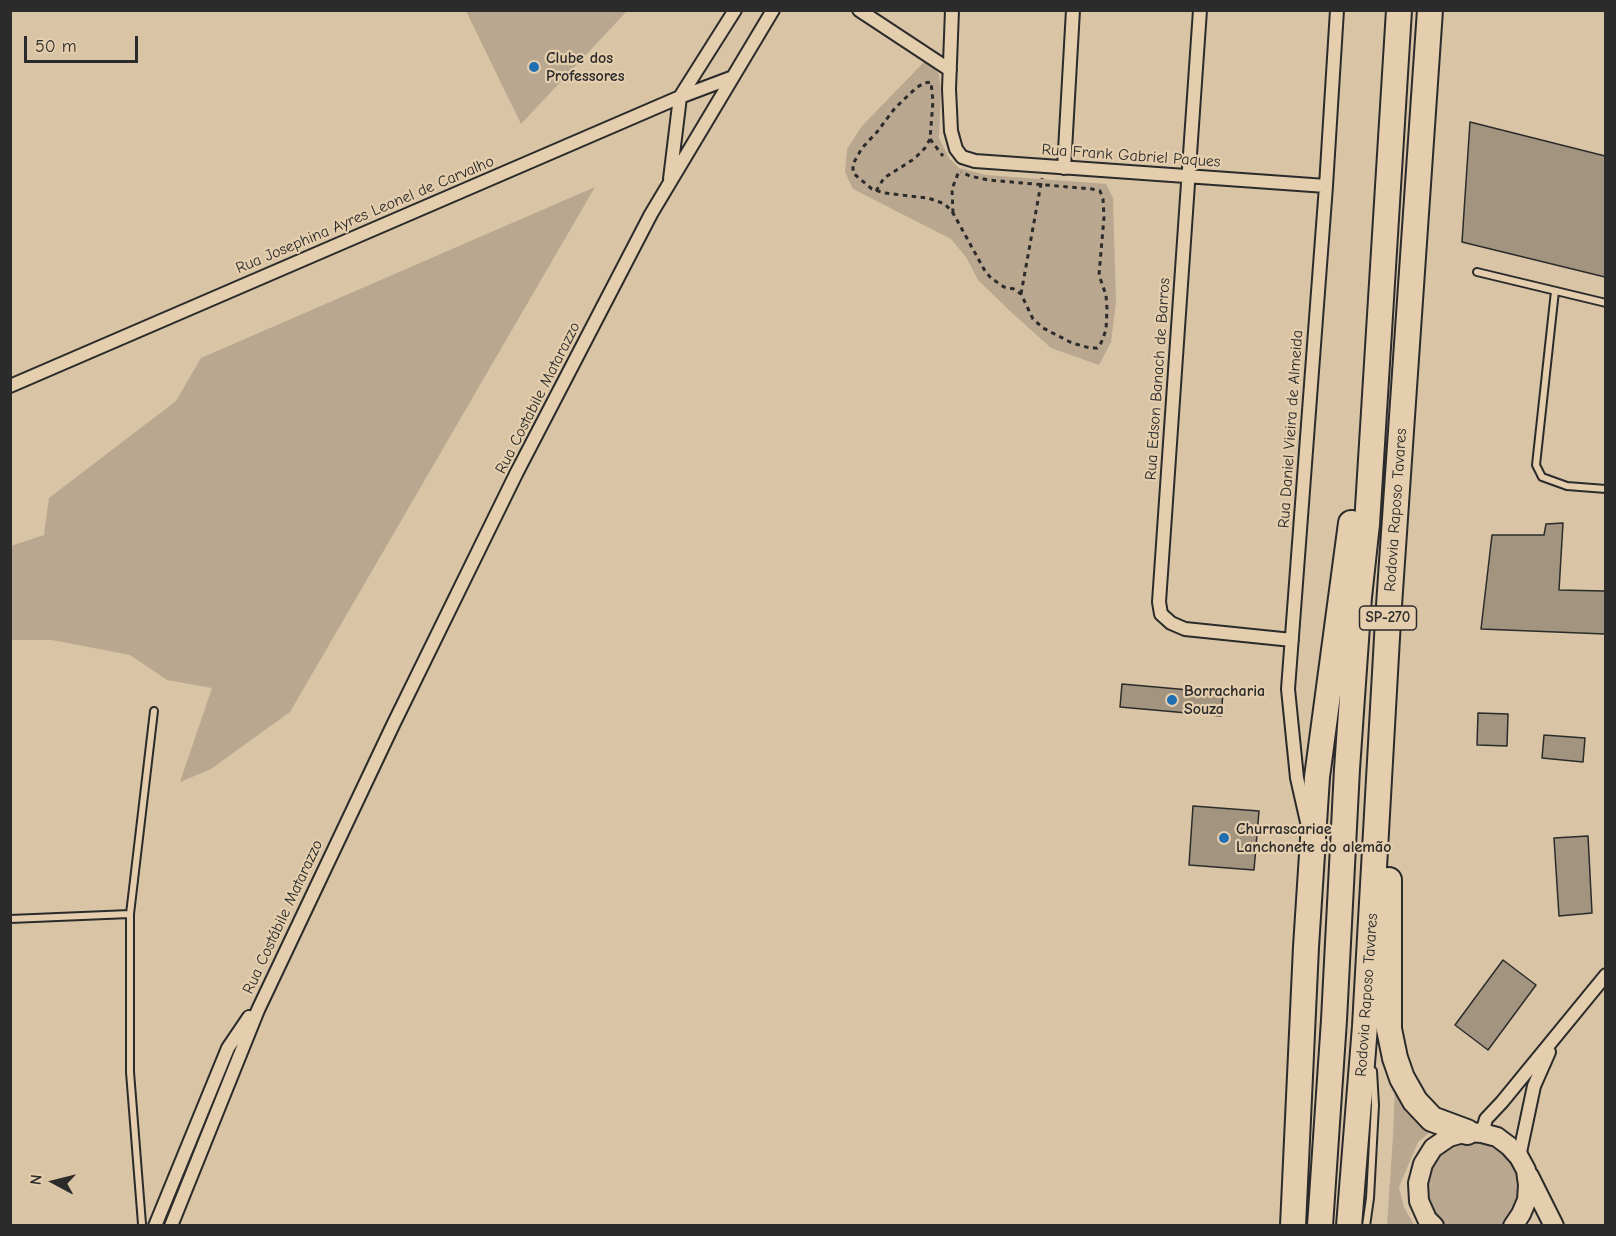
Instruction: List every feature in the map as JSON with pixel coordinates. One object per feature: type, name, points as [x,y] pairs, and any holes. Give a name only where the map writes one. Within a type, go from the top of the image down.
[{"type":"highway","name":"Rodovia Raposo Tavares","points":[[1320,1226],[1334,1020],[1347,769],[1359,597],[1367,524],[1399,10]]},
{"type":"highway","name":"Rodovia Raposo Tavares","points":[[1349,1226],[1366,1010],[1388,620],[1430,10]]},
{"type":"highway","points":[[1293,1226],[1305,958],[1317,777],[1382,261]]},
{"type":"highway","points":[[1399,471],[1402,560],[1389,808],[1389,1029],[1402,1078],[1415,1101],[1432,1119],[1474,1132]]},
{"type":"main road","points":[[1434,1226],[1427,1219],[1419,1201],[1418,1182],[1423,1164],[1433,1148],[1449,1137],[1474,1132],[1497,1137],[1509,1146],[1522,1164],[1554,1226]]},
{"type":"main road","points":[[1513,1226],[1527,1200],[1528,1185],[1522,1164]]},
{"type":"street","name":"Rua Costabile Matarazzo","points":[[669,183],[680,97],[735,10]]},
{"type":"street","name":"Rua Costabile Matarazzo","points":[[441,630],[538,431],[651,214],[773,10]]},
{"type":"street","points":[[859,10],[950,70]]},
{"type":"street","points":[[950,70],[952,10]]},
{"type":"street","points":[[1064,168],[1073,10]]},
{"type":"street","name":"Rua Edson Banach de Barros","points":[[1200,10],[1159,602],[1161,614],[1171,623],[1185,629],[1292,640]]},
{"type":"street","name":"Rua Daniel Vieira de Almeida","points":[[1312,848],[1297,778],[1288,689],[1337,10]]},
{"type":"street","name":"Rua Frank Gabriel Paques","points":[[950,70],[951,131],[956,149],[962,157],[975,161],[1326,186]]},
{"type":"street","name":"Rua Josephina Ayres Leonel de Carvalho","points":[[10,386],[680,97],[733,77]]},
{"type":"street","name":"Rua Costábile Matarazzo","points":[[171,1226],[266,992],[393,725],[441,630]]},
{"type":"street","points":[[1474,1132],[1605,975]]},
{"type":"street","points":[[155,1226],[228,1048],[266,992]]},
{"type":"street","points":[[1522,1164],[1534,1086],[1556,1036]]},
{"type":"lane","points":[[1477,272],[1605,303]]},
{"type":"lane","points":[[1555,291],[1536,465],[1542,477],[1567,486],[1605,489]]},
{"type":"lane","points":[[142,1224],[130,1072],[129,914],[154,711]]},
{"type":"lane","points":[[10,919],[129,914]]},
{"type":"lane","points":[[1366,1010],[1371,1057]]},
{"type":"lane","points":[[1366,1226],[1370,1198],[1375,1105],[1372,1067]]},
{"type":"path","points":[[876,191],[884,178],[914,159],[930,139],[933,101],[931,82],[916,88],[895,108],[862,148],[853,164],[853,173],[876,191],[928,198],[945,204],[953,213],[991,278],[1004,287],[1014,289],[1021,294],[1033,319],[1043,328],[1079,346],[1097,348],[1106,330],[1107,309],[1106,295],[1099,275],[1104,217],[1100,191],[988,180],[954,169]]},
{"type":"path","points":[[930,139],[948,161]]},
{"type":"path","points":[[1021,294],[1043,166]]},
{"type":"path","points":[[953,213],[952,189],[958,171]]},
{"type":"shaded area","name":"Clube dos Professores","points":[[466,11],[627,11],[521,124]]},
{"type":"shaded area","points":[[924,62],[931,65],[939,74],[941,92],[939,138],[949,158],[959,168],[986,175],[1106,184],[1113,198],[1116,301],[1111,342],[1099,365],[1051,348],[978,280],[966,257],[951,239],[853,189],[845,172],[847,149],[862,126]]},
{"type":"shaded area","points":[[595,187],[290,712],[211,769],[180,782],[212,688],[167,680],[130,655],[52,640],[11,640],[11,546],[44,535],[49,498],[176,401],[201,358]]},
{"type":"shaded area","points":[[1395,1083],[1411,1116],[1433,1130],[1418,1142],[1399,1187],[1404,1207],[1414,1225],[1387,1226]]},
{"type":"shaded area","points":[[1468,1143],[1484,1144],[1499,1151],[1511,1163],[1518,1178],[1519,1194],[1515,1210],[1504,1225],[1439,1225],[1430,1215],[1424,1184],[1429,1169],[1439,1156],[1452,1147]]},
{"type":"building","points":[[1470,122],[1605,156],[1605,277],[1462,242]]},
{"type":"building","points":[[1563,523],[1559,590],[1605,591],[1605,634],[1481,629],[1492,535],[1544,535],[1546,524]]},
{"type":"building","name":"Borracharia Souza","points":[[1122,684],[1223,693],[1221,716],[1120,707]]},
{"type":"building","points":[[1478,713],[1508,714],[1507,746],[1477,745]]},
{"type":"building","points":[[1544,735],[1585,738],[1583,762],[1542,758]]},
{"type":"building","name":"Churrascariae Lanchonete do alemão","points":[[1193,806],[1259,811],[1254,870],[1189,865]]},
{"type":"building","points":[[1588,836],[1592,913],[1559,916],[1554,838]]},
{"type":"building","points":[[1503,960],[1536,985],[1488,1050],[1455,1025]]},
{"type":"place","name":"Clube dos Professores","points":[[534,67]]},
{"type":"place","name":"Borracharia Souza","points":[[1172,700]]},
{"type":"place","name":"Churrascariae Lanchonete do alemão","points":[[1224,838]]}]
